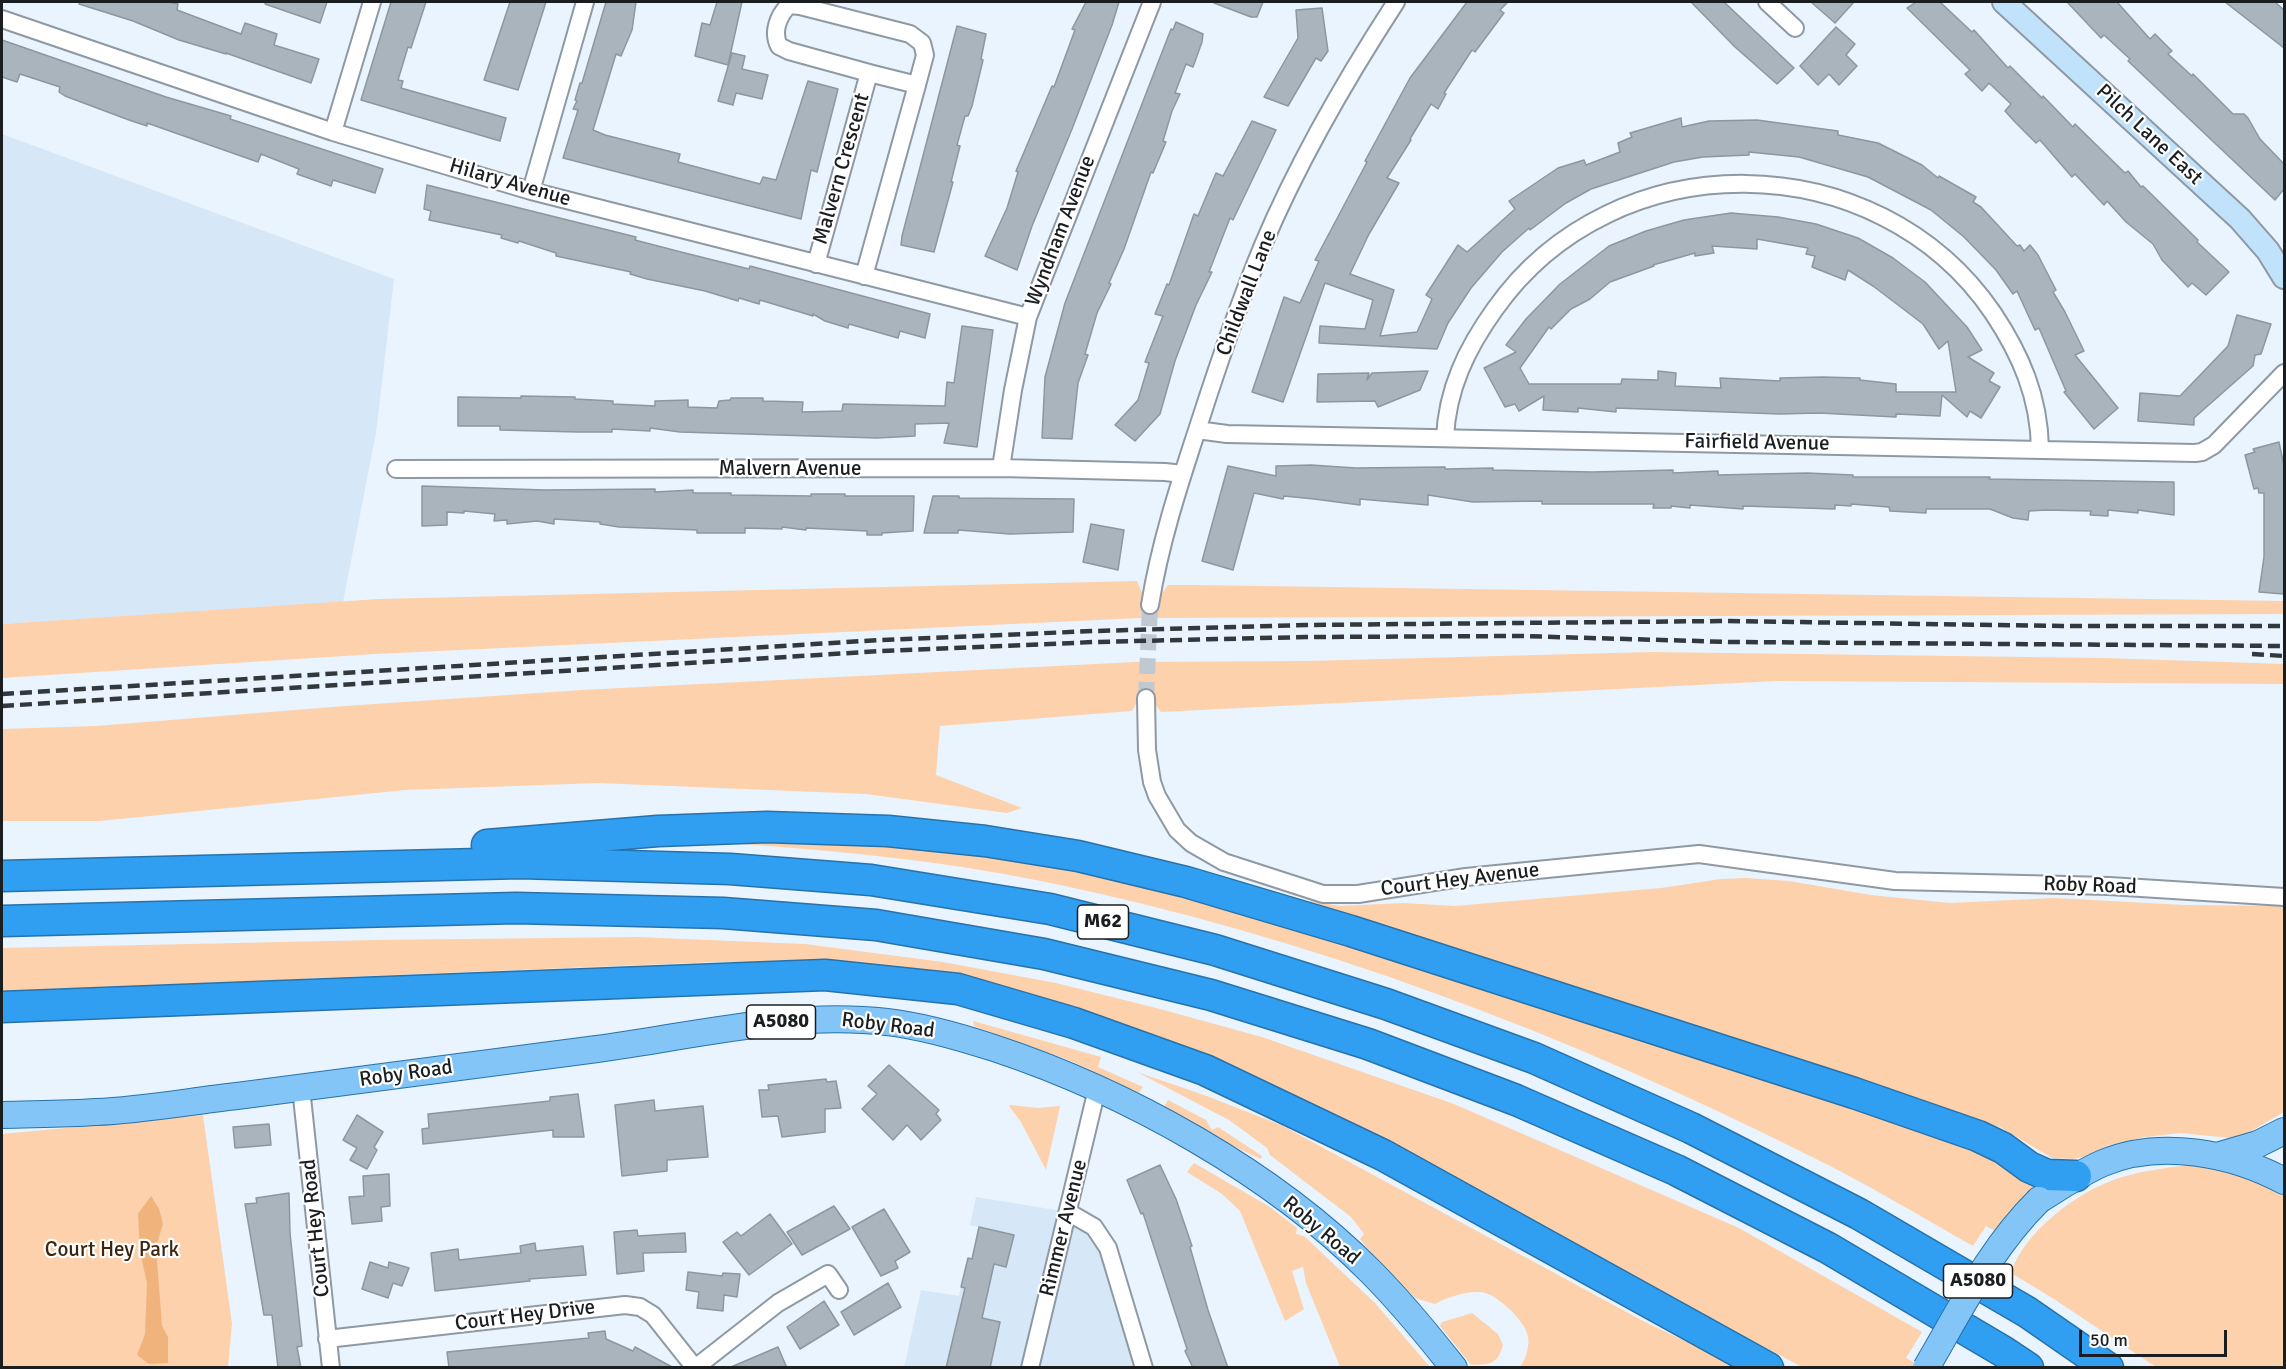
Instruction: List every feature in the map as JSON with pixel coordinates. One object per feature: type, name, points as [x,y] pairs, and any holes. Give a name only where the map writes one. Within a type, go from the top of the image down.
[{"type":"highway","points":[[14,876],[498,845],[658,831],[778,827],[888,831],[985,841],[1078,856],[1186,882],[1351,931],[1854,1093],[1978,1136],[2003,1148],[2030,1167],[2047,1175],[2076,1176]]},
{"type":"highway","name":"M62","points":[[14,876],[520,863],[706,868],[871,880],[1050,909],[1215,950],[1386,1005],[1534,1058],[1691,1128],[1859,1214],[2027,1312],[2108,1368]]},
{"type":"highway","name":"M62","points":[[2,921],[516,908],[723,913],[876,925],[1044,954],[1222,999],[1368,1044],[1516,1100],[1676,1170],[1828,1248],[2028,1368]]},
{"type":"highway","points":[[2,1007],[825,975],[958,990],[1074,1023],[1205,1070],[1383,1155],[1768,1368]]},
{"type":"main road","name":"Roby Road","points":[[2,1115],[99,1112],[301,1088],[642,1043],[786,1021],[832,1019],[891,1022],[968,1040],[1045,1066],[1157,1119],[1213,1151],[1259,1180],[1320,1227],[1372,1273],[1454,1368]]},
{"type":"main road","name":"A5080","points":[[2217,1156],[2258,1144],[2284,1131]]},
{"type":"main road","name":"A5080","points":[[1926,1368],[2000,1245],[2018,1221],[2039,1200],[2076,1176],[2105,1162],[2141,1153],[2184,1151],[2217,1156],[2258,1167],[2284,1181]]},
{"type":"street","points":[[333,132],[372,2]]},
{"type":"street","points":[[531,191],[585,2]]},
{"type":"street","name":"Wyndham Avenue","points":[[1001,468],[1013,390],[1028,317],[1152,2]]},
{"type":"street","name":"Childwall Lane","points":[[1150,605],[1160,551],[1183,474],[1249,280],[1280,208],[1307,154],[1347,82],[1396,2]]},
{"type":"street","points":[[1767,2],[1795,28]]},
{"type":"street","name":"Pilch Lane East","points":[[2004,2],[2240,219],[2268,251],[2284,277]]},
{"type":"street","name":"Malvern Crescent","points":[[864,276],[925,55],[922,43],[910,34],[800,6],[789,5],[781,13],[774,36],[778,46],[789,51],[916,85]]},
{"type":"street","name":"Hilary Avenue","points":[[2,19],[333,132],[531,191],[1028,317]]},
{"type":"street","name":"Malvern Crescent","points":[[816,264],[869,73]]},
{"type":"street","points":[[1445,438],[1449,400],[1473,342],[1504,296],[1523,275],[1552,250],[1605,215],[1648,199],[1713,184],[1762,183],[1811,191],[1878,214],[1919,238],[1958,272],[1985,303],[2019,358],[2037,410],[2040,448]]},
{"type":"street","name":"Fairfield Avenue","points":[[1197,430],[1227,434],[2202,452],[2214,445],[2284,373]]},
{"type":"street","name":"Malvern Avenue","points":[[396,469],[1001,468],[1183,474]]},
{"type":"street","name":"Court Hey Avenue","points":[[1146,698],[1147,750],[1152,782],[1157,796],[1178,830],[1191,843],[1224,862],[1307,891],[1358,894],[1466,877],[1699,854],[1895,881]]},
{"type":"street","name":"Roby Road","points":[[1895,881],[2109,886],[2284,897]]},
{"type":"street","name":"Court Hey Road","points":[[301,1088],[331,1368]]},
{"type":"street","name":"Rimmer Avenue","points":[[1030,1368],[1097,1089]]},
{"type":"street","points":[[1068,1212],[1094,1227],[1108,1248],[1144,1368]]},
{"type":"street","points":[[695,1368],[778,1303],[828,1274],[839,1290]]},
{"type":"street","name":"Court Hey Drive","points":[[327,1339],[626,1305],[640,1307],[653,1315],[695,1368]]},
{"type":"shaded area","points":[[2,134],[394,279],[376,433],[343,602],[2,624]]},
{"type":"shaded area","points":[[151,1196],[159,1209],[163,1224],[156,1247],[162,1326],[168,1337],[168,1363],[149,1364],[137,1355],[145,1334],[147,1283],[140,1252],[138,1214]]},
{"type":"shaded area","points":[[976,1197],[1068,1212],[1094,1227],[1144,1368],[904,1368],[921,1290],[959,1296],[968,1258],[972,1258],[979,1227],[970,1225]]},
{"type":"green space","points":[[1137,581],[1143,595],[1159,597],[1168,585],[1193,585],[2284,601],[2284,614],[1140,618],[375,654],[2,678],[2,624],[379,599]]},
{"type":"green space","points":[[1652,652],[2104,658],[2284,664],[2284,684],[1777,681],[1161,712],[1151,699],[1138,701],[1132,711],[940,726],[936,775],[1022,808],[1007,813],[866,794],[598,783],[405,790],[100,821],[2,821],[2,729],[96,726],[582,690],[1135,662],[1307,661]]},
{"type":"green space","points":[[734,840],[835,841],[1032,860],[1207,901],[1985,1148],[2043,1180],[2017,1204],[1995,1231],[1986,1226],[1973,1246],[1833,1167],[1720,1112],[1531,1030],[1339,960],[1240,930],[1041,881],[929,862],[741,844]]},
{"type":"green space","points":[[1721,879],[1789,881],[1871,895],[1950,903],[2054,898],[2185,905],[2284,906],[2284,1112],[2246,1134],[2231,1138],[2180,1133],[2145,1137],[2107,1146],[2083,1157],[2052,1158],[2000,1127],[1921,1103],[1921,1100],[1310,905],[1310,901],[1340,906],[1403,903],[1455,906],[1661,888]]},
{"type":"green space","points":[[637,937],[805,944],[943,962],[1056,983],[1262,1037],[1454,1104],[1739,1228],[1922,1332],[1906,1358],[1915,1363],[1913,1367],[1802,1367],[1303,1104],[817,962],[717,962],[318,978],[167,987],[2,992],[2,948]]},
{"type":"green space","points":[[973,1021],[1101,1057],[1098,1067],[1143,1087],[1139,1093],[1071,1061],[974,1026]]},
{"type":"green space","points":[[1137,1072],[1281,1125],[1645,1322],[1740,1367],[1520,1367],[1527,1351],[1527,1333],[1511,1310],[1499,1300],[1482,1292],[1454,1296],[1435,1304],[1415,1298],[1378,1262],[1360,1239],[1364,1234],[1351,1217],[1270,1155],[1267,1148],[1229,1120]]},
{"type":"green space","points":[[1168,1100],[1206,1120],[1212,1130],[1218,1127],[1262,1156],[1261,1159],[1226,1143],[1164,1107]]},
{"type":"green space","points":[[1009,1106],[1038,1108],[1060,1106],[1046,1170],[1021,1122]]},
{"type":"green space","name":"Court Hey Park","points":[[203,1115],[232,1324],[228,1367],[2,1367],[2,1134]]},
{"type":"green space","points":[[1194,1163],[1270,1207],[1297,1228],[1296,1234],[1304,1236],[1375,1303],[1430,1367],[1340,1367],[1306,1283],[1303,1267],[1292,1271],[1304,1309],[1285,1321],[1240,1211],[1222,1194],[1187,1172]]},
{"type":"green space","points":[[2189,1165],[2251,1180],[2284,1196],[2284,1367],[2156,1367],[2011,1273],[2027,1243],[2039,1229],[2053,1216],[2085,1194],[2125,1176]]},
{"type":"green space","points":[[1472,1313],[1498,1334],[1503,1345],[1496,1360],[1492,1362],[1471,1365],[1440,1326],[1442,1322]]},
{"type":"building","points":[[79,2],[178,4],[177,10],[241,34],[245,23],[277,34],[274,45],[319,59],[311,83],[226,53],[179,40],[133,21],[79,4]]},
{"type":"building","points":[[266,2],[327,2],[320,23],[265,4]]},
{"type":"building","points":[[391,2],[426,2],[398,80],[403,81],[401,88],[506,118],[500,141],[361,100]]},
{"type":"building","points":[[510,2],[546,2],[518,90],[484,80]]},
{"type":"building","points":[[606,2],[636,2],[632,30],[621,56],[616,54],[593,130],[605,135],[680,154],[678,162],[760,184],[763,177],[776,180],[808,81],[838,89],[817,172],[811,170],[801,219],[563,158],[578,110],[573,109],[577,101],[575,100]]},
{"type":"building","points":[[717,2],[742,2],[728,65],[695,56],[702,23],[710,25]]},
{"type":"building","points":[[1086,2],[1119,2],[1017,270],[985,256],[1007,208],[1018,172],[1016,171],[1052,86],[1054,87],[1075,30],[1072,29]]},
{"type":"building","points":[[1214,2],[1263,2],[1257,17],[1251,17]]},
{"type":"building","points":[[1467,2],[1508,2],[1500,10],[1504,13],[1475,52],[1472,50],[1444,93],[1446,94],[1438,109],[1431,104],[1387,178],[1399,183],[1369,234],[1350,274],[1394,290],[1380,336],[1417,332],[1432,299],[1426,295],[1458,245],[1467,252],[1515,209],[1509,201],[1558,168],[1584,160],[1586,165],[1620,152],[1618,143],[1632,137],[1630,133],[1681,118],[1682,127],[1709,121],[1757,120],[1838,131],[1838,135],[1878,143],[1922,165],[1938,178],[1939,176],[1976,197],[1973,202],[1981,207],[2017,246],[2020,245],[2024,251],[2030,245],[2038,255],[2056,290],[2053,292],[2084,351],[2075,355],[2118,408],[2094,429],[2064,392],[2066,391],[2039,328],[2035,330],[2017,291],[2013,294],[1996,270],[1964,237],[1931,210],[1868,177],[1799,157],[1749,152],[1749,155],[1703,157],[1674,162],[1591,189],[1566,203],[1530,230],[1529,228],[1502,252],[1471,288],[1448,323],[1437,349],[1319,343],[1320,326],[1365,329],[1373,300],[1325,283],[1283,402],[1252,392],[1284,297],[1300,303],[1319,261],[1315,260],[1410,78]]},
{"type":"building","points":[[1691,2],[1724,2],[1794,68],[1777,84],[1735,47]]},
{"type":"building","points":[[1811,2],[1854,2],[1835,23]]},
{"type":"building","points":[[1916,2],[1940,2],[1972,32],[1974,30],[2008,68],[2010,66],[2073,127],[2075,124],[2125,173],[2128,171],[2141,187],[2143,186],[2229,272],[2206,295],[2192,283],[2188,287],[2162,260],[2153,244],[2126,222],[2107,201],[2104,205],[2075,174],[2072,177],[2040,140],[2036,143],[2015,122],[2005,111],[2011,104],[1989,83],[1982,91],[1965,74],[1970,70],[1907,8]]},
{"type":"building","points":[[2067,2],[2117,2],[2150,39],[2155,34],[2172,51],[2168,54],[2192,76],[2193,74],[2233,114],[2244,114],[2260,139],[2284,164],[2284,189],[2275,200],[2128,61],[2130,59],[2104,35],[2101,38]]},
{"type":"building","points":[[2225,2],[2275,2],[2284,10],[2284,48]]},
{"type":"building","points":[[1322,8],[1328,51],[1321,61],[1316,58],[1288,106],[1264,97],[1298,38],[1296,10]]},
{"type":"building","points":[[1176,22],[1203,34],[1202,42],[1193,67],[1186,64],[1175,93],[1180,94],[1163,141],[1166,142],[1153,173],[1151,172],[1124,249],[1109,283],[1111,284],[1097,313],[1085,354],[1088,355],[1078,383],[1072,439],[1042,438],[1045,377],[1065,303],[1171,29],[1173,30]]},
{"type":"building","points":[[957,26],[986,34],[981,59],[983,60],[972,106],[968,116],[965,116],[957,145],[960,146],[951,182],[953,182],[934,252],[901,245]]},
{"type":"building","points":[[1836,27],[1855,44],[1846,55],[1857,66],[1839,85],[1829,74],[1818,85],[1800,66]]},
{"type":"building","points":[[2,40],[383,169],[375,193],[333,180],[331,186],[297,174],[299,169],[261,154],[258,162],[147,123],[147,126],[129,120],[65,96],[59,92],[60,87],[20,74],[17,82],[2,77]]},
{"type":"building","points":[[732,53],[745,56],[742,69],[768,75],[762,99],[736,93],[733,105],[718,101]]},
{"type":"building","points":[[1252,121],[1276,130],[1233,220],[1230,218],[1209,272],[1212,272],[1196,305],[1175,361],[1160,414],[1135,441],[1115,425],[1138,400],[1149,363],[1145,362],[1163,316],[1155,314],[1167,284],[1169,285],[1194,214],[1198,216],[1216,173],[1223,176]]},
{"type":"building","points":[[427,185],[636,237],[635,240],[681,252],[749,269],[750,266],[930,314],[925,338],[900,331],[898,338],[849,324],[848,328],[825,321],[813,314],[813,316],[760,300],[759,304],[739,298],[738,301],[705,291],[647,279],[630,274],[631,272],[556,256],[556,253],[519,241],[518,243],[501,238],[502,235],[429,220],[431,211],[424,209]]},
{"type":"building","points":[[1731,213],[1778,217],[1816,224],[1858,238],[1893,258],[1925,282],[1967,327],[1982,350],[1968,357],[1994,373],[1989,381],[2000,387],[1981,418],[1970,411],[1967,417],[1942,395],[1940,416],[1896,414],[1896,417],[1616,408],[1616,412],[1578,408],[1578,412],[1543,410],[1544,396],[1519,411],[1515,404],[1505,407],[1484,368],[1516,352],[1506,345],[1526,319],[1560,284],[1609,246],[1646,231],[1684,220]],"holes":[[[1757,239],[1808,248],[1806,254],[1815,256],[1812,267],[1845,280],[1848,270],[1923,324],[1939,349],[1948,341],[1956,392],[1896,392],[1896,384],[1860,380],[1860,378],[1822,377],[1780,378],[1780,381],[1720,378],[1721,388],[1675,386],[1676,373],[1658,371],[1658,380],[1622,379],[1621,384],[1529,384],[1520,368],[1549,327],[1551,329],[1571,309],[1590,299],[1610,282],[1653,265],[1695,253],[1695,256],[1714,253],[1712,246],[1757,249]]]},
{"type":"building","points":[[2237,315],[2271,324],[2261,354],[2255,355],[2253,366],[2194,418],[2194,425],[2138,421],[2140,393],[2180,396],[2228,346]]},
{"type":"building","points":[[962,326],[993,330],[977,447],[944,443],[949,423],[915,424],[915,436],[877,438],[680,432],[650,428],[650,431],[612,429],[612,432],[577,432],[500,430],[500,426],[458,426],[458,397],[575,397],[575,399],[613,401],[613,404],[655,406],[655,401],[688,400],[688,407],[717,408],[719,401],[731,398],[763,398],[763,401],[803,402],[802,412],[842,411],[843,404],[945,406],[947,382],[954,383]]},
{"type":"building","points":[[1428,371],[1420,390],[1378,407],[1375,401],[1317,402],[1318,374],[1369,373],[1367,380],[1372,373]]},
{"type":"building","points":[[2279,442],[2284,466],[2284,594],[2259,592],[2264,557],[2264,493],[2259,493],[2258,488],[2254,489],[2245,455],[2255,452],[2253,449]]},
{"type":"building","points":[[1311,465],[1356,468],[1445,467],[1445,469],[1493,468],[1493,470],[1592,472],[1673,470],[1673,473],[1718,471],[1718,475],[1807,473],[1853,475],[1853,477],[1990,477],[1989,479],[2174,482],[2174,515],[2138,510],[2138,513],[2108,510],[2108,516],[2090,515],[2091,511],[2046,510],[2029,511],[2028,520],[2013,518],[1990,509],[1926,509],[1926,513],[1890,511],[1889,507],[1851,504],[1851,506],[1835,505],[1835,509],[1743,506],[1743,509],[1690,505],[1690,508],[1671,506],[1671,508],[1653,508],[1654,504],[1473,502],[1428,495],[1428,505],[1360,499],[1360,505],[1284,496],[1283,499],[1254,493],[1233,570],[1202,561],[1228,466],[1276,476],[1276,466]]},
{"type":"building","points":[[422,486],[545,490],[655,489],[655,492],[693,490],[693,493],[731,493],[731,495],[914,496],[913,531],[867,535],[867,531],[806,528],[806,530],[782,527],[782,529],[745,528],[745,533],[697,533],[697,530],[619,527],[600,524],[600,522],[554,519],[554,524],[537,521],[507,524],[507,520],[494,521],[495,514],[464,511],[464,513],[447,512],[447,525],[422,526]]},
{"type":"building","points":[[933,496],[1074,499],[1073,532],[1010,534],[958,530],[958,533],[924,533]]},
{"type":"building","points":[[1091,524],[1124,530],[1118,570],[1083,562]]},
{"type":"building","points":[[889,1065],[939,1110],[936,1114],[941,1120],[921,1140],[907,1125],[893,1140],[862,1109],[877,1094],[868,1086]]},
{"type":"building","points":[[826,1079],[827,1082],[836,1081],[841,1108],[825,1109],[825,1132],[782,1137],[778,1116],[762,1117],[759,1090],[769,1090],[768,1085]]},
{"type":"building","points":[[578,1094],[584,1137],[553,1137],[553,1130],[423,1144],[422,1129],[429,1128],[428,1114],[550,1101],[550,1097]]},
{"type":"building","points":[[654,1100],[655,1111],[703,1106],[708,1157],[667,1160],[667,1171],[622,1176],[615,1105]]},
{"type":"building","points":[[357,1115],[383,1132],[374,1147],[377,1150],[367,1169],[350,1160],[357,1148],[343,1140]]},
{"type":"building","points":[[269,1124],[271,1145],[235,1148],[233,1127]]},
{"type":"building","points":[[1160,1165],[1176,1199],[1192,1246],[1190,1247],[1208,1310],[1228,1368],[1193,1368],[1185,1351],[1187,1349],[1143,1213],[1141,1214],[1127,1180]]},
{"type":"building","points":[[389,1174],[390,1206],[381,1207],[382,1221],[352,1224],[349,1197],[364,1196],[363,1176]]},
{"type":"building","points":[[289,1193],[290,1233],[302,1346],[297,1347],[301,1368],[278,1368],[272,1315],[264,1315],[245,1204],[257,1203],[256,1198]]},
{"type":"building","points":[[834,1206],[850,1229],[802,1255],[787,1232]]},
{"type":"building","points":[[884,1209],[910,1252],[895,1261],[898,1268],[881,1276],[852,1227]]},
{"type":"building","points":[[770,1214],[792,1244],[749,1275],[723,1242],[737,1232],[741,1236]]},
{"type":"building","points":[[979,1227],[1014,1235],[1006,1267],[994,1264],[982,1318],[1000,1322],[990,1368],[946,1368],[965,1288],[961,1287],[968,1258],[972,1259]]},
{"type":"building","points":[[637,1230],[638,1236],[685,1233],[686,1252],[643,1253],[644,1271],[617,1274],[614,1232]]},
{"type":"building","points":[[535,1243],[536,1251],[583,1246],[586,1275],[529,1279],[530,1281],[435,1291],[431,1253],[458,1249],[459,1260],[521,1253],[520,1246]]},
{"type":"building","points":[[370,1262],[388,1268],[389,1262],[409,1268],[402,1286],[393,1283],[388,1298],[362,1289]]},
{"type":"building","points":[[688,1272],[722,1276],[723,1273],[740,1274],[737,1297],[724,1295],[723,1311],[697,1308],[699,1292],[686,1290]]},
{"type":"building","points":[[888,1283],[901,1307],[854,1335],[841,1312]]},
{"type":"building","points":[[824,1301],[839,1325],[800,1349],[787,1327]]},
{"type":"building","points":[[605,1331],[606,1339],[633,1351],[635,1347],[674,1368],[449,1368],[447,1352],[589,1338],[588,1333]]},
{"type":"building","points":[[778,1347],[787,1368],[731,1368],[731,1367]]},
{"type":"tunnel","points":[[1146,698],[1150,605]]},
{"type":"railway","points":[[2,694],[880,640],[1095,631],[1306,625],[1725,621],[2062,626],[2284,626]]},
{"type":"railway","points":[[2,706],[881,651],[1095,642],[1306,637],[1520,636],[1732,642],[2284,646]]},
{"type":"railway","points":[[2252,654],[2284,656]]}]
